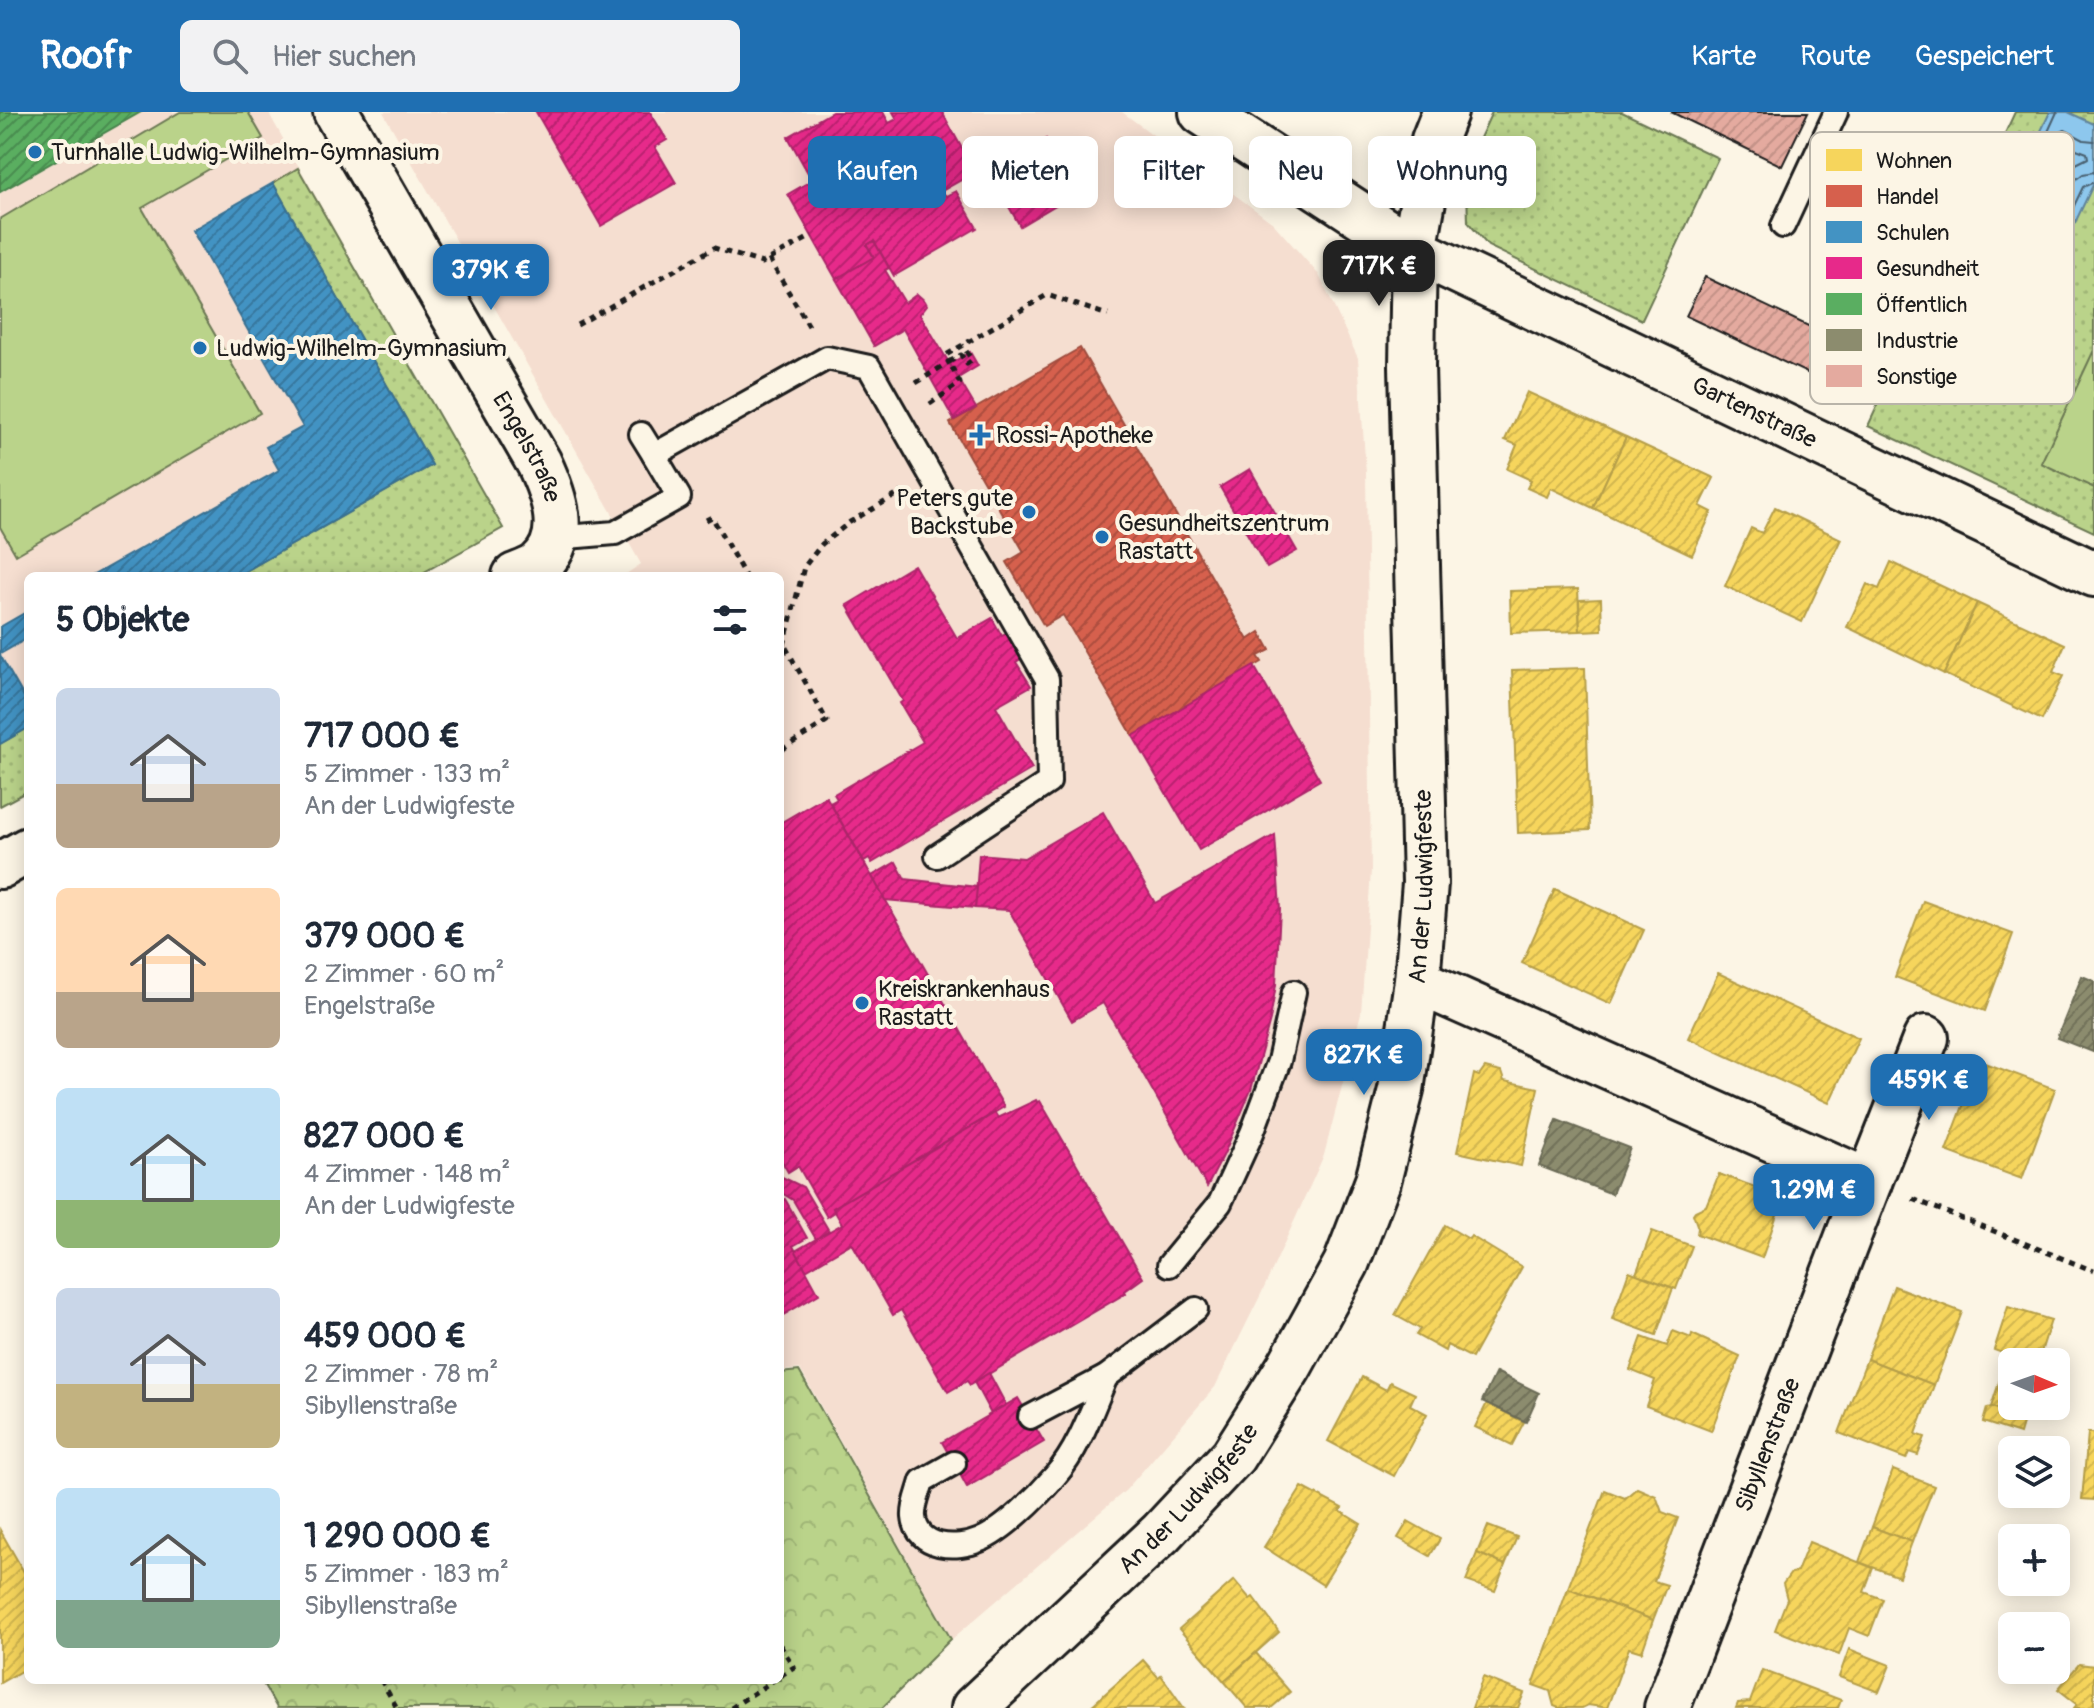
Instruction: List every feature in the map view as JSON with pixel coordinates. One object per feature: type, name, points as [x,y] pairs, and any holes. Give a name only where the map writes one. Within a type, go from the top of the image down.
[{"type":"street","name":"Engelstraße","points":[[336,112],[539,463],[551,489],[556,513],[555,538]]},
{"type":"street","name":"Gartenstraße","points":[[1202,112],[1414,250],[2094,574]]},
{"type":"street","name":"An der Ludwigfeste","points":[[974,1708],[1161,1533],[1233,1456],[1289,1367],[1346,1264],[1378,1181],[1401,1090],[1417,981],[1425,883],[1412,366],[1414,250],[1434,140],[1445,112]]},
{"type":"street","points":[[523,572],[538,565],[555,538]]},
{"type":"street","points":[[0,866],[24,852]]},
{"type":"street","points":[[1417,981],[1869,1182]]},
{"type":"street","name":"Sibyllenstraße","points":[[1667,1708],[1926,1038]]},
{"type":"lane","points":[[1827,132],[1836,112]]},
{"type":"lane","points":[[1783,226],[1810,168]]},
{"type":"lane","points":[[654,455],[827,358],[869,367],[1047,679],[1049,782],[937,856]]},
{"type":"lane","points":[[555,538],[615,533],[679,497],[641,434]]},
{"type":"lane","points":[[1169,1265],[1220,1203],[1252,1133],[1279,1061],[1294,992]]},
{"type":"lane","points":[[1030,1417],[1106,1377],[1196,1309]]},
{"type":"lane","points":[[954,1463],[922,1481],[914,1519],[920,1533],[929,1541],[962,1546],[982,1540],[999,1528],[1057,1475],[1080,1437],[1106,1377]]},
{"type":"path","points":[[577,325],[714,248],[762,263],[812,236]]},
{"type":"path","points":[[769,259],[801,314]]},
{"type":"path","points":[[936,415],[930,403],[960,383],[946,355],[1047,295],[1108,315]]},
{"type":"path","points":[[889,401],[961,355],[967,364],[972,360],[962,345]]},
{"type":"path","points":[[784,748],[827,721],[784,645],[799,598],[804,567],[822,544],[850,522],[931,475]]},
{"type":"path","points":[[1869,1182],[2094,1271]]},
{"type":"path","points":[[784,1651],[794,1667],[784,1673]]},
{"type":"path","points":[[383,1684],[397,1708]]},
{"type":"path","points":[[731,1708],[768,1684]]},
{"type":"shaded area","name":"Ludwig-Wilhelm-Gymnasium","points":[[0,112],[268,112],[503,528],[424,572],[24,572],[24,793],[0,806]]},
{"type":"shaded area","points":[[383,112],[1122,112],[1155,136],[1114,136],[1114,208],[1233,208],[1233,194],[1273,223],[1319,275],[1358,358],[1366,473],[1371,871],[1361,1013],[1324,1155],[1215,1387],[1126,1490],[952,1639],[800,1369],[784,1371],[784,572],[629,572],[641,564]]},
{"type":"green space","points":[[180,112],[248,112],[263,138],[142,208],[260,413],[16,555],[0,527],[0,219]]},
{"type":"green space","points":[[1492,112],[1622,112],[1718,158],[1642,320],[1488,246],[1468,222],[1468,208],[1536,208],[1536,136],[1481,136]]},
{"type":"green space","points":[[2015,112],[2094,112],[2094,532],[1868,426],[1878,404],[2074,404],[2074,132],[2006,132]]},
{"type":"green space","points":[[298,168],[503,528],[424,572],[244,572],[432,465],[273,183]]},
{"type":"green space","points":[[2094,350],[2094,488],[2041,463],[2069,404],[2074,404],[2074,393]]},
{"type":"green space","points":[[24,730],[24,793],[0,806],[0,744]]},
{"type":"green space","points":[[799,1371],[951,1639],[882,1708],[277,1708],[263,1684],[784,1684],[784,1373]]},
{"type":"water","points":[[2050,112],[2068,112],[2094,124],[2094,183],[2074,225],[2074,132],[2041,132]]},
{"type":"building: Wohnen","points":[[1527,392],[1626,437],[1593,508],[1551,488],[1547,497],[1527,488],[1531,480],[1507,469],[1517,445],[1505,440]]},
{"type":"building: Wohnen","points":[[1626,437],[1714,478],[1700,506],[1712,512],[1692,555],[1593,508]]},
{"type":"building: Wohnen","points":[[1775,507],[1841,539],[1802,622],[1725,586],[1751,528],[1762,533]]},
{"type":"building: Wohnen","points":[[1891,562],[1977,603],[1944,674],[1847,627],[1867,584],[1879,589]]},
{"type":"building: Wohnen","points":[[1578,589],[1580,631],[1511,633],[1510,591]]},
{"type":"building: Wohnen","points":[[1601,599],[1602,630],[1580,631],[1579,600]]},
{"type":"building: Wohnen","points":[[1977,603],[2065,644],[2053,672],[2063,676],[2042,720],[1944,674]]},
{"type":"building: Wohnen","points":[[1585,668],[1590,830],[1518,833],[1512,670]]},
{"type":"building: Wohnen","points":[[1555,889],[1644,930],[1611,1004],[1522,963]]},
{"type":"building: Wohnen","points":[[1923,901],[2013,934],[1985,1011],[1895,977]]},
{"type":"building: Wohnen","points":[[1718,973],[1859,1038],[1829,1103],[1688,1038]]},
{"type":"building: Wohnen","points":[[1980,1061],[2055,1089],[2022,1179],[1946,1151]]},
{"type":"building: Wohnen","points":[[1485,1068],[1501,1072],[1504,1081],[1538,1088],[1521,1166],[1457,1152],[1474,1074],[1479,1076]]},
{"type":"building: Wohnen","points":[[1719,1174],[1783,1197],[1762,1258],[1697,1234],[1693,1214],[1706,1206]]},
{"type":"building: Wohnen","points":[[1445,1225],[1469,1239],[1471,1236],[1522,1267],[1472,1358],[1447,1345],[1445,1351],[1416,1335],[1420,1329],[1395,1315]]},
{"type":"building: Wohnen","points":[[1652,1231],[1692,1246],[1676,1289],[1636,1274]]},
{"type":"building: Wohnen","points":[[1629,1271],[1673,1288],[1656,1335],[1612,1319]]},
{"type":"building: Wohnen","points":[[1894,1286],[1962,1312],[1934,1385],[1867,1359]]},
{"type":"building: Wohnen","points":[[2008,1307],[2051,1320],[2042,1348],[1994,1350]]},
{"type":"building: Wohnen","points":[[1673,1331],[1691,1338],[1692,1334],[1740,1356],[1711,1431],[1646,1406],[1655,1380],[1630,1370],[1642,1337],[1667,1346]]},
{"type":"building: Wohnen","points":[[1867,1359],[1934,1385],[1916,1434],[1925,1437],[1918,1455],[1909,1452],[1906,1459],[1839,1433]]},
{"type":"building: Wohnen","points":[[1362,1377],[1386,1390],[1390,1382],[1415,1394],[1410,1405],[1427,1414],[1394,1476],[1328,1441]]},
{"type":"building: Wohnen","points":[[1998,1386],[1998,1409],[1991,1407]]},
{"type":"building: Wohnen","points":[[1487,1403],[1524,1422],[1512,1445],[1475,1427]]},
{"type":"building: Wohnen","points":[[1987,1408],[1998,1409],[1998,1420],[2024,1420],[2020,1434],[1983,1422]]},
{"type":"building: Wohnen","points":[[2088,1433],[2094,1433],[2094,1500],[2082,1499]]},
{"type":"building: Wohnen","points":[[1893,1470],[1934,1486],[1912,1542],[1872,1527]]},
{"type":"building: Wohnen","points":[[1302,1487],[1342,1508],[1340,1511],[1361,1524],[1323,1585],[1264,1547]]},
{"type":"building: Wohnen","points":[[1637,1488],[1656,1496],[1662,1512],[1678,1518],[1654,1581],[1667,1585],[1653,1620],[1568,1588],[1605,1490],[1625,1498]]},
{"type":"building: Wohnen","points":[[1408,1521],[1440,1539],[1430,1556],[1398,1538]]},
{"type":"building: Wohnen","points":[[1488,1526],[1517,1537],[1505,1565],[1477,1553]]},
{"type":"building: Wohnen","points":[[1872,1527],[1912,1542],[1899,1577],[1859,1562]]},
{"type":"building: Wohnen","points":[[0,1530],[24,1572],[24,1669],[0,1683]]},
{"type":"building: Wohnen","points":[[1809,1542],[1873,1568],[1864,1592],[1883,1599],[1869,1636],[1849,1628],[1839,1655],[1775,1630],[1787,1599],[1783,1584],[1791,1573],[1797,1572]]},
{"type":"building: Wohnen","points":[[1477,1553],[1505,1565],[1495,1591],[1466,1581]]},
{"type":"building: Wohnen","points":[[1234,1580],[1250,1599],[1253,1597],[1279,1632],[1224,1681],[1179,1629]]},
{"type":"building: Wohnen","points":[[1568,1588],[1653,1620],[1642,1652],[1629,1648],[1607,1708],[1588,1705],[1559,1708],[1554,1706],[1550,1691],[1533,1685]]},
{"type":"building: Wohnen","points":[[1849,1649],[1890,1665],[1879,1692],[1839,1677]]},
{"type":"building: Wohnen","points":[[1256,1653],[1290,1692],[1271,1708],[1247,1708],[1224,1681]]},
{"type":"building: Wohnen","points":[[1143,1660],[1158,1677],[1161,1675],[1184,1708],[1089,1708]]},
{"type":"building: Wohnen","points":[[2079,1664],[2094,1666],[2094,1708],[2074,1708],[2077,1704],[2058,1689],[2062,1684],[2070,1684],[2070,1675]]},
{"type":"building: Wohnen","points":[[1762,1670],[1841,1700],[1838,1708],[1736,1708],[1738,1703],[1750,1702]]},
{"type":"building: Wohnen","points":[[1483,1677],[1524,1693],[1518,1708],[1472,1708]]},
{"type":"building: Handel","name":"Gesundheitszentrum Rastatt","points":[[1080,348],[1248,640],[1260,632],[1270,650],[1258,656],[1262,662],[1133,736],[1063,615],[1044,626],[1007,562],[1024,552],[950,423]]},
{"type":"building: Schulen","points":[[273,183],[432,465],[244,572],[99,572],[279,470],[266,447],[303,427],[191,230]]},
{"type":"building: Schulen","points":[[24,613],[24,640],[0,654],[0,627]]},
{"type":"building: Schulen","points":[[0,655],[24,697],[24,730],[0,744]]},
{"type":"building: Gesundheit","points":[[536,112],[650,112],[667,140],[655,147],[676,183],[601,226]]},
{"type":"building: Gesundheit","points":[[832,112],[883,112],[889,123],[897,119],[893,112],[942,112],[962,148],[962,179],[946,189],[946,136],[808,136],[808,173],[788,137]]},
{"type":"building: Gesundheit","points":[[808,183],[808,208],[946,208],[946,196],[956,191],[962,208],[966,208],[977,228],[894,276],[874,241],[867,245],[874,257],[836,279],[788,194]]},
{"type":"building: Gesundheit","points":[[1010,208],[1051,208],[1020,226]]},
{"type":"building: Gesundheit","points":[[874,241],[889,268],[885,270],[905,303],[917,294],[925,301],[927,305],[920,314],[976,408],[954,420],[903,329],[874,346],[836,279],[874,257],[867,245]]},
{"type":"building: Gesundheit","points":[[970,352],[978,366],[958,378],[950,364]]},
{"type":"building: Gesundheit","points":[[1250,469],[1297,551],[1267,568],[1220,487]]},
{"type":"building: Gesundheit","points":[[914,565],[957,638],[992,618],[1002,636],[1009,632],[1024,657],[1016,662],[1031,686],[996,706],[1032,769],[872,863],[869,858],[864,861],[830,803],[837,799],[834,794],[923,742],[847,605]]},
{"type":"building: Gesundheit","points":[[1254,666],[1320,780],[1199,850],[1133,736]]},
{"type":"building: Gesundheit","name":"Kreiskrankenhaus Rastatt","points":[[826,796],[1004,1107],[833,1208],[835,1212],[827,1217],[798,1166],[788,1172],[784,1165],[784,821]]},
{"type":"building: Gesundheit","points":[[1103,812],[1155,903],[1275,835],[1280,909],[1276,985],[1270,1020],[1251,1090],[1207,1187],[1103,1003],[1072,1021],[1009,910],[975,908],[979,854],[1024,858]]},
{"type":"building: Gesundheit","points":[[896,862],[905,879],[977,887],[975,908],[885,900],[872,876]]},
{"type":"building: Gesundheit","points":[[1036,1100],[1040,1101],[1143,1278],[1126,1293],[970,1385],[967,1381],[948,1392],[901,1310],[893,1315],[852,1243],[806,1270],[795,1251],[842,1224],[833,1208],[995,1113],[998,1118]]},
{"type":"building: Gesundheit","points":[[784,1178],[803,1187],[829,1231],[816,1239],[793,1200],[784,1194]]},
{"type":"building: Gesundheit","points":[[784,1200],[807,1238],[793,1246],[819,1294],[784,1315]]},
{"type":"building: Gesundheit","points":[[989,1373],[1006,1405],[991,1414],[974,1382]]},
{"type":"building: Gesundheit","points":[[1018,1398],[1044,1442],[967,1487],[942,1442]]},
{"type":"building: Öffentlich","name":"Turnhalle Ludwig-Wilhelm-Gymnasium","points":[[0,112],[141,112],[0,192]]},
{"type":"building: Industrie","points":[[2082,976],[2094,981],[2093,1052],[2057,1038]]},
{"type":"building: Industrie","points":[[1557,1120],[1630,1148],[1612,1194],[1539,1166]]},
{"type":"building: Industrie","points":[[1496,1372],[1539,1393],[1526,1422],[1482,1401]]},
{"type":"building: Sonstige","points":[[1671,112],[1808,112],[1782,166]]},
{"type":"building: Sonstige","points":[[1705,277],[1810,327],[1810,374],[1686,316]]},
{"type":"place","name":"Turnhalle Ludwig-Wilhelm-Gymnasium","points":[[35,152]]},
{"type":"place","name":"Ludwig-Wilhelm-Gymnasium","points":[[200,348]]},
{"type":"place","name":"Rossi-Apotheke","points":[[980,435]]},
{"type":"place","name":"Peters gute Backstube","points":[[1029,512]]},
{"type":"place","name":"Gesundheitszentrum Rastatt","points":[[1102,537]]},
{"type":"place","name":"Kreiskrankenhaus Rastatt","points":[[862,1003]]}]
